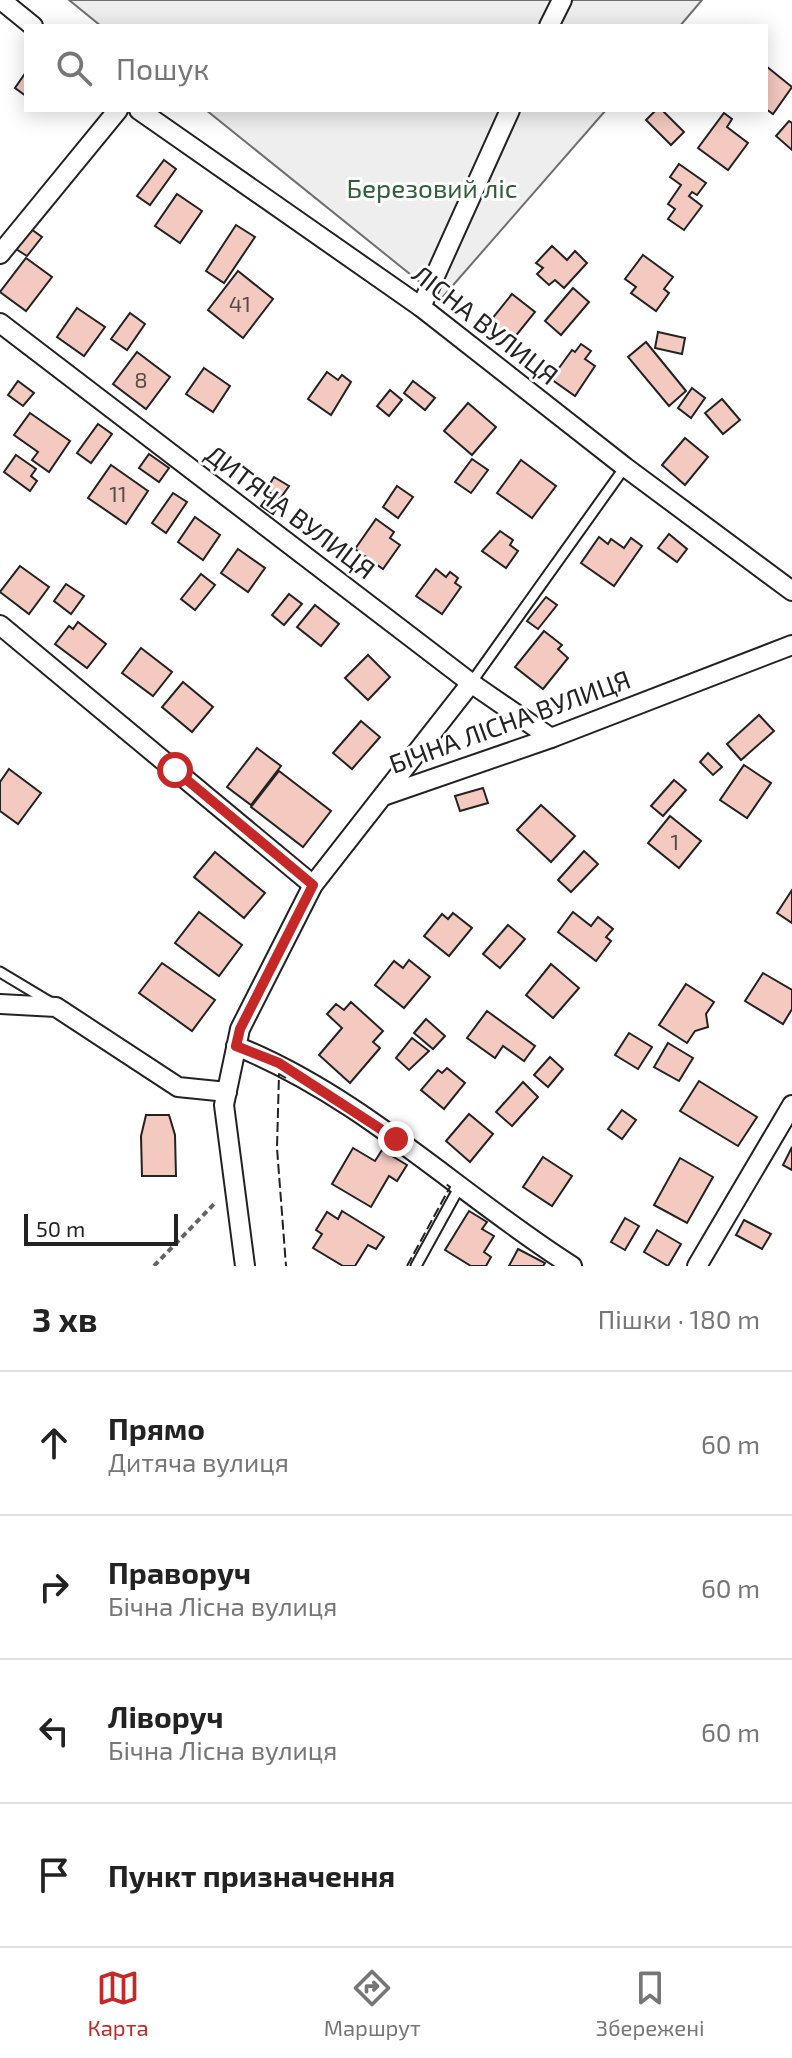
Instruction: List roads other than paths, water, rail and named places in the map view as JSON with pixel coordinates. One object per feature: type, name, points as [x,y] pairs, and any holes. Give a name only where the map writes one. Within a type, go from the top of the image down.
[{"type":"street","points":[[1,0],[31,24]]},
{"type":"street","points":[[550,24],[562,0]]},
{"type":"street","points":[[0,254],[116,112]]},
{"type":"street","name":"ЛІСНА ВУЛИЦЯ","points":[[142,112],[421,307],[625,467],[792,591]]},
{"type":"street","points":[[421,307],[509,112]]},
{"type":"street","name":"ДИТЯЧА ВУЛИЦЯ","points":[[0,323],[471,683],[551,738]]},
{"type":"street","points":[[0,625],[313,885]]},
{"type":"street","name":"БІЧНА ЛІСНА ВУЛИЦЯ","points":[[245,1266],[224,1105],[240,1029],[313,885],[386,795],[551,738],[792,645]]},
{"type":"street","points":[[386,795],[471,683]]},
{"type":"street","points":[[0,1004],[56,1007],[178,1087],[227,1092]]},
{"type":"street","points":[[236,1046],[279,1063],[572,1266]]},
{"type":"street","points":[[697,1266],[792,1105]]},
{"type":"lane","points":[[471,683],[625,467]]},
{"type":"lane","points":[[0,972],[56,1007]]},
{"type":"lane","points":[[416,1266],[460,1186]]},
{"type":"park label","name":"Березовий ліс","points":[[432,189]]}]
